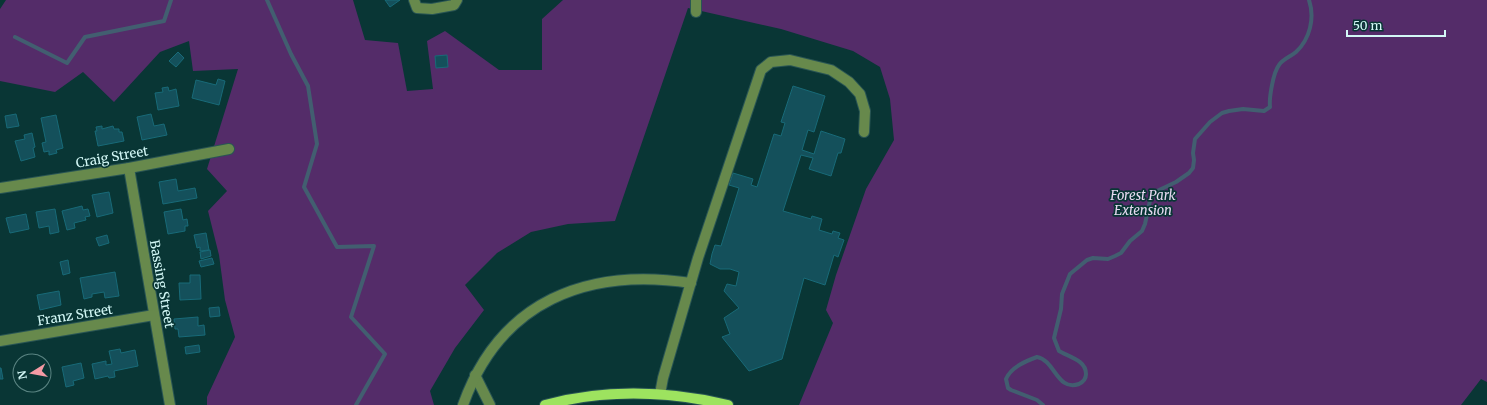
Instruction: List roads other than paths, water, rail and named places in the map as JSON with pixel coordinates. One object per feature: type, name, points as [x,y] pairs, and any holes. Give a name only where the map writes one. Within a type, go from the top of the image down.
[{"type":"main road","points":[[545,405],[609,395],[660,394],[728,405]]},
{"type":"street","points":[[414,0],[417,8],[432,9],[454,5],[457,0]]},
{"type":"street","points":[[696,0],[696,12]]},
{"type":"street","points":[[660,394],[663,378],[691,283],[761,70],[771,62],[790,60],[831,70],[849,82],[860,94],[865,111],[864,132]]},
{"type":"street","name":"Craig Street","points":[[0,188],[129,168],[229,149]]},
{"type":"street","name":"Bassing Street","points":[[129,168],[170,405]]},
{"type":"street","points":[[463,405],[475,375],[487,354],[514,323],[545,302],[557,296],[587,286],[630,279],[645,278],[691,283]]},
{"type":"street","name":"Franz Street","points":[[0,341],[154,315]]},
{"type":"street","points":[[475,375],[490,405]]},
{"type":"waterway","points":[[15,37],[67,63],[85,37],[164,21],[171,0]]},
{"type":"waterway","points":[[267,0],[291,54],[308,86],[317,144],[304,187],[337,247],[374,246],[351,317],[385,354],[356,405]]},
{"type":"waterway","points":[[1043,405],[1037,400],[1008,388],[1006,379],[1015,368],[1037,357],[1043,359],[1066,384],[1079,384],[1085,379],[1086,374],[1083,365],[1059,351],[1054,338],[1061,309],[1062,294],[1070,274],[1087,260],[1093,258],[1108,259],[1121,253],[1130,241],[1142,231],[1151,196],[1157,191],[1176,182],[1189,173],[1193,168],[1195,139],[1210,122],[1222,113],[1229,111],[1243,109],[1264,111],[1270,107],[1272,86],[1279,65],[1301,47],[1308,35],[1311,21],[1311,7],[1309,0]]},
{"type":"park label","name":"Forest Park Extension","points":[[1143,202]]}]
